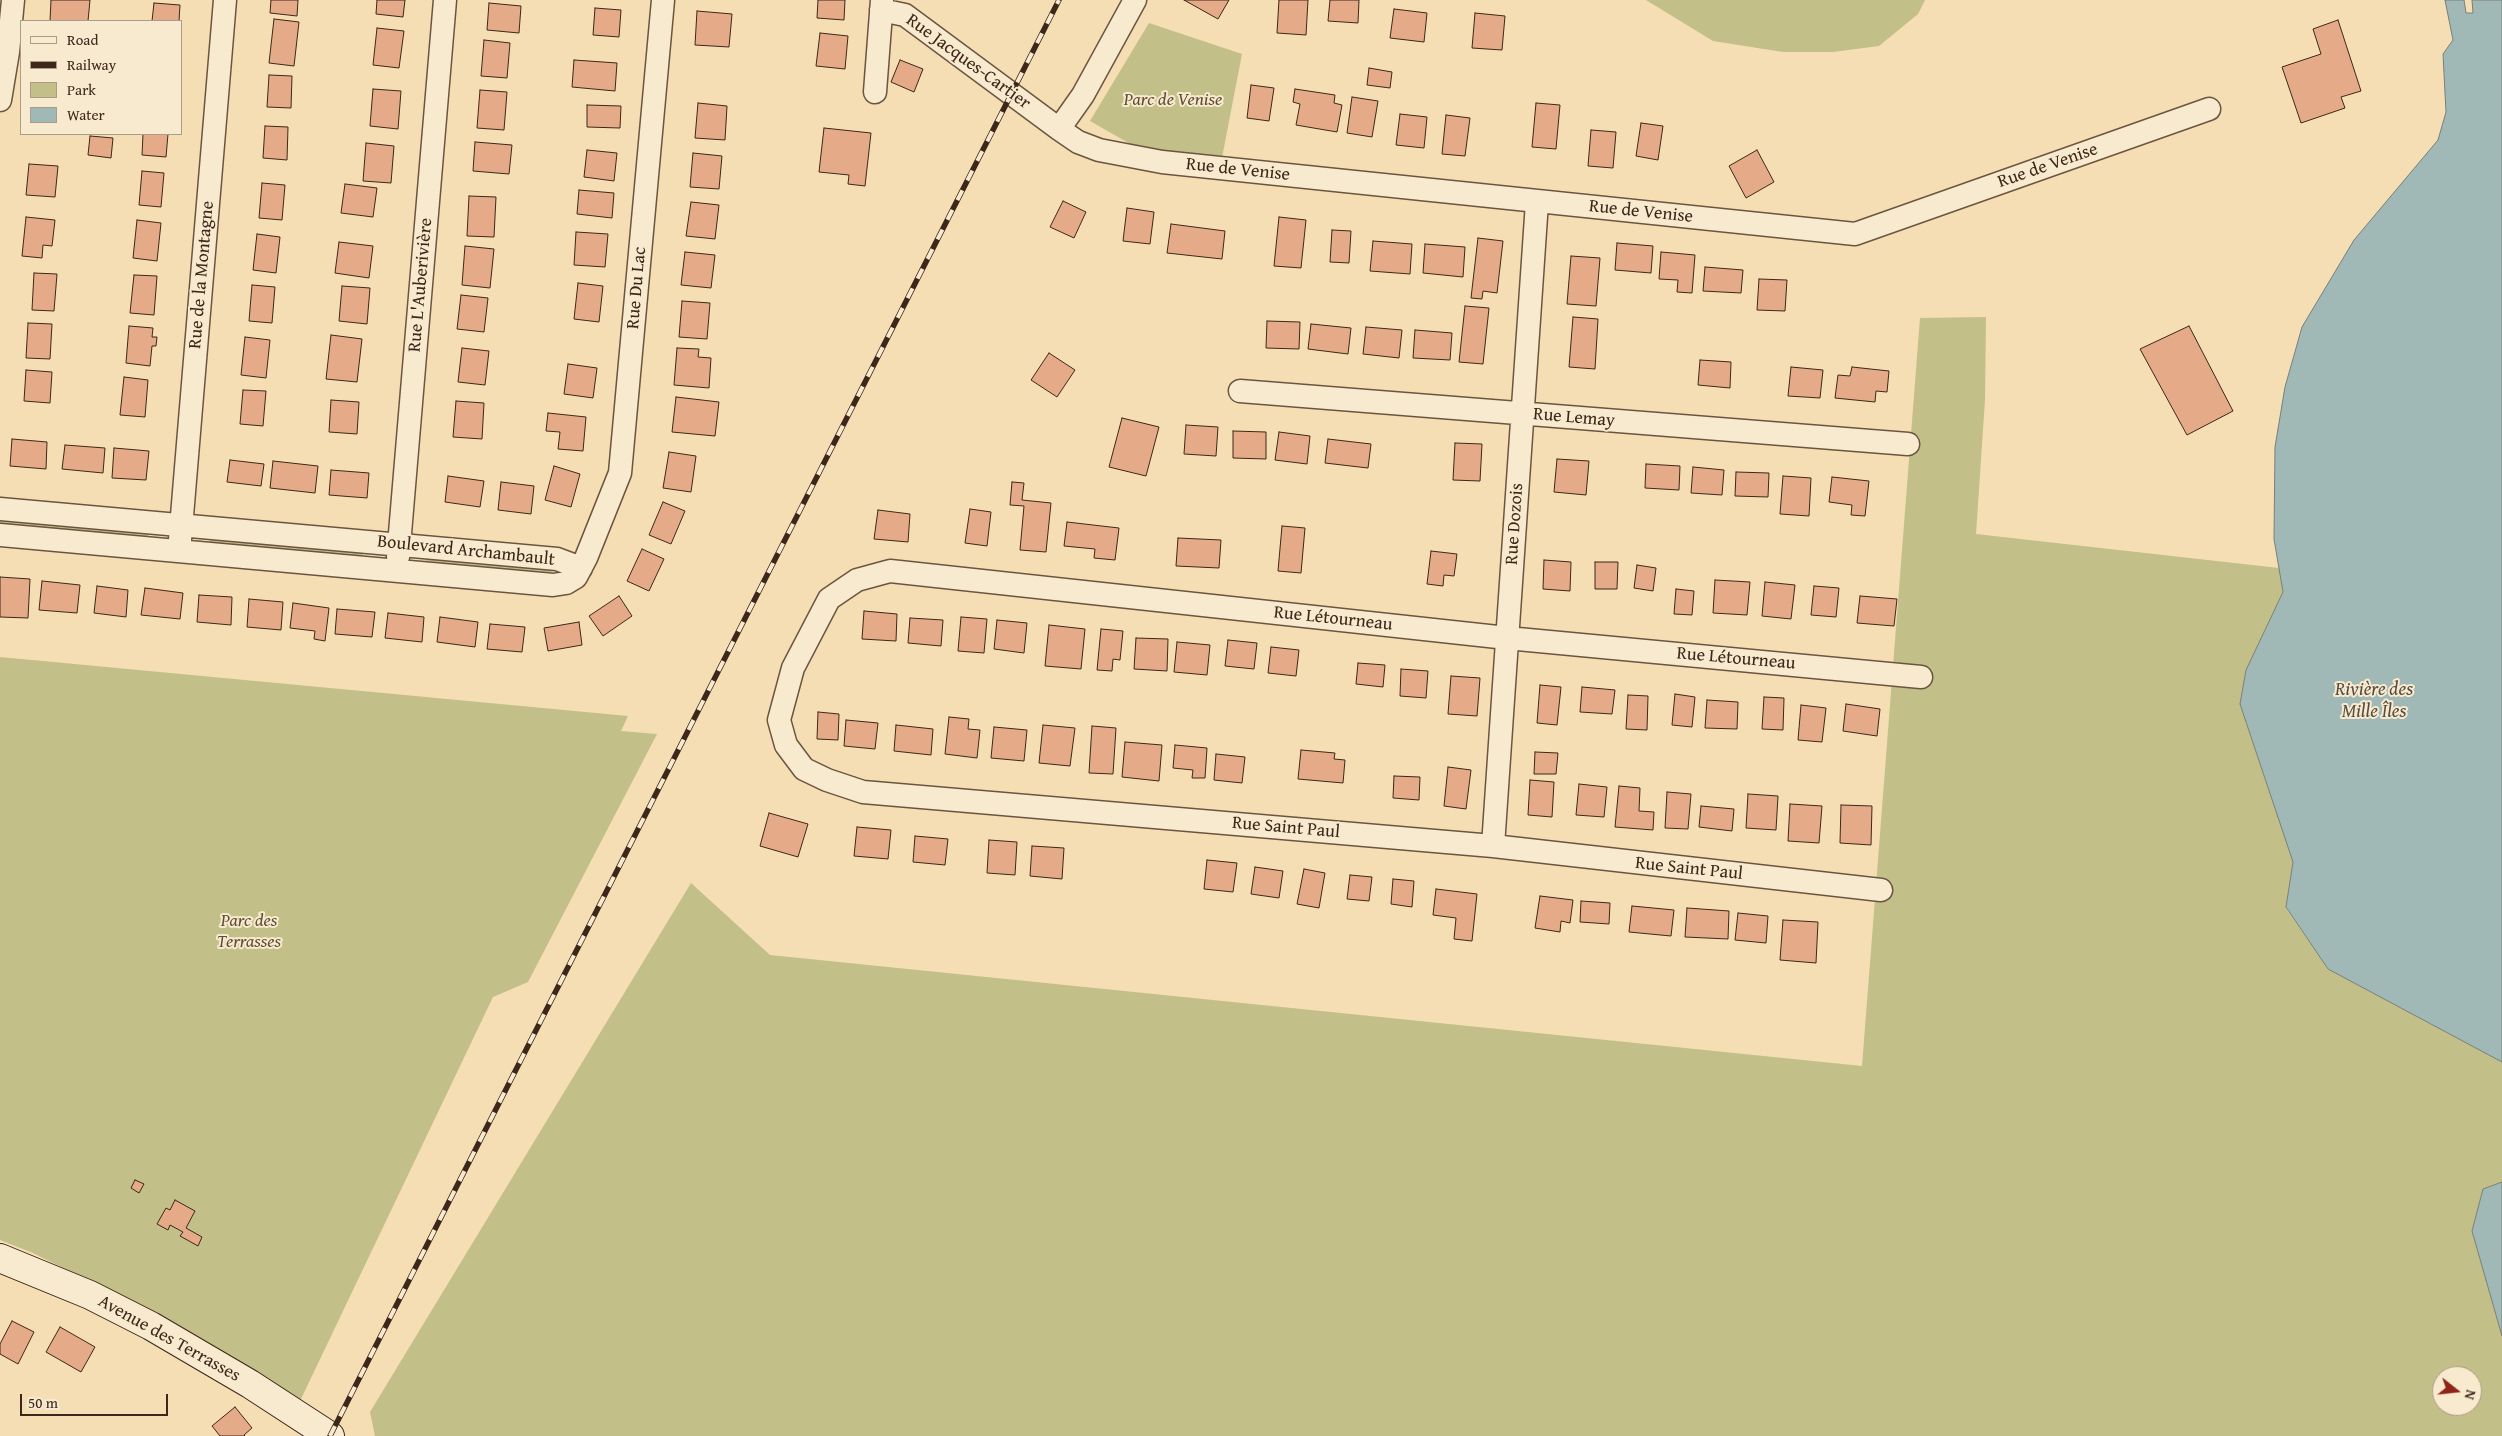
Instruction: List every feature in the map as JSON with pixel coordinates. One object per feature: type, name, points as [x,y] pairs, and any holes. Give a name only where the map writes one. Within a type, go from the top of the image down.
[{"type":"street","points":[[0,100],[8,52],[12,0]]},
{"type":"street","name":"Rue de la Montagne","points":[[180,551],[225,0]]},
{"type":"street","name":"Rue L'Auberivière","points":[[396,570],[445,0]]},
{"type":"street","name":"Rue Du Lac","points":[[581,568],[620,473],[663,0]]},
{"type":"street","points":[[1059,129],[1083,95],[1136,0]]},
{"type":"street","points":[[875,92],[882,5]]},
{"type":"street","name":"Rue Jacques-Cartier","points":[[882,5],[905,15],[1059,129]]},
{"type":"street","name":"Rue de Venise","points":[[1059,129],[1078,142],[1099,150],[1162,162],[1855,234],[2209,109]]},
{"type":"street","name":"Rue Dozois","points":[[1493,846],[1537,202]]},
{"type":"street","name":"Rue Lemay","points":[[1240,391],[1908,444]]},
{"type":"street","name":"Boulevard Archambault","points":[[0,509],[557,559],[581,568],[580,572],[571,581],[553,585],[0,535]]},
{"type":"street","name":"Rue Létourneau","points":[[793,668],[829,599],[857,580],[890,571],[1507,638],[1921,677]]},
{"type":"street","name":"Rue Saint Paul","points":[[793,668],[778,720],[786,745],[804,769],[827,780],[864,792],[1493,846],[1881,890]]},
{"type":"street","name":"Avenue des Terrasses","points":[[0,1258],[90,1295],[138,1320],[244,1380],[330,1436]]},
{"type":"green space","points":[[1646,0],[1925,0],[1918,14],[1879,46],[1833,52],[1783,52],[1713,41]]},
{"type":"green space","name":"Parc de Venise","points":[[1149,23],[1242,54],[1220,168],[1162,162],[1090,121]]},
{"type":"green space","points":[[1986,317],[1985,400],[1976,534],[2279,568],[2283,592],[2246,670],[2240,704],[2293,862],[2286,908],[2328,969],[2502,1062],[2502,1182],[2483,1189],[2472,1231],[2502,1336],[2502,1436],[375,1436],[370,1412],[691,883],[770,955],[1862,1066],[1920,318]]},
{"type":"green space","points":[[0,518],[149,532],[148,538],[0,525]]},
{"type":"green space","points":[[210,537],[363,552],[363,558],[210,544]]},
{"type":"green space","points":[[426,557],[552,568],[551,575],[425,564]]},
{"type":"green space","name":"Parc des Terrasses","points":[[0,657],[628,716],[621,731],[657,734],[528,982],[493,997],[300,1401],[123,1298],[33,1253],[0,1240]]},
{"type":"water","name":"Rivière des Mille Îles","points":[[2445,0],[2464,0],[2466,13],[2473,13],[2472,0],[2502,0],[2502,1062],[2328,969],[2286,907],[2293,862],[2240,704],[2246,670],[2283,592],[2274,539],[2275,447],[2285,387],[2302,327],[2354,240],[2438,140],[2446,112],[2443,54],[2453,40]]},
{"type":"water","points":[[2502,1182],[2502,1336],[2472,1231],[2483,1189]]},
{"type":"building","points":[[51,0],[90,0],[88,20],[50,20]]},
{"type":"building","points":[[271,0],[298,0],[297,16],[270,13]]},
{"type":"building","points":[[377,0],[405,0],[403,17],[376,14]]},
{"type":"building","points":[[818,0],[845,0],[844,20],[817,18]]},
{"type":"building","points":[[1184,0],[1229,0],[1218,19]]},
{"type":"building","points":[[1279,0],[1308,0],[1306,35],[1277,33]]},
{"type":"building","points":[[1330,0],[1359,0],[1358,23],[1328,21]]},
{"type":"building","points":[[154,3],[180,5],[179,20],[152,20]]},
{"type":"building","points":[[489,3],[521,6],[519,33],[487,30]]},
{"type":"building","points":[[595,8],[621,10],[619,37],[593,35]]},
{"type":"building","points":[[1394,9],[1427,13],[1424,42],[1390,38]]},
{"type":"building","points":[[697,11],[732,14],[729,47],[695,45]]},
{"type":"building","points":[[1475,13],[1505,16],[1502,50],[1472,48]]},
{"type":"building","points":[[274,19],[299,22],[294,66],[269,63]]},
{"type":"building","points":[[2338,20],[2361,91],[2341,97],[2345,108],[2301,123],[2282,67],[2321,54],[2313,29]]},
{"type":"building","points":[[377,28],[404,31],[399,68],[373,65]]},
{"type":"building","points":[[820,33],[848,36],[845,69],[816,66]]},
{"type":"building","points":[[484,40],[510,43],[507,78],[481,76]]},
{"type":"building","points":[[574,60],[617,63],[615,91],[572,87]]},
{"type":"building","points":[[900,60],[923,69],[914,92],[891,82]]},
{"type":"building","points":[[1369,68],[1392,72],[1390,88],[1367,85]]},
{"type":"building","points":[[269,75],[292,76],[291,108],[267,107]]},
{"type":"building","points":[[1251,85],[1274,88],[1269,121],[1247,118]]},
{"type":"building","points":[[373,89],[401,91],[398,129],[370,126]]},
{"type":"building","points":[[1295,89],[1335,95],[1334,103],[1342,105],[1337,132],[1296,125],[1300,104],[1293,102]]},
{"type":"building","points":[[480,90],[507,92],[504,130],[477,128]]},
{"type":"building","points":[[1352,97],[1378,101],[1372,137],[1347,133]]},
{"type":"building","points":[[698,103],[727,106],[725,140],[695,138]]},
{"type":"building","points":[[1536,103],[1560,105],[1556,149],[1532,147]]},
{"type":"building","points":[[587,105],[621,106],[620,128],[587,127]]},
{"type":"building","points":[[1400,114],[1427,117],[1424,148],[1396,145]]},
{"type":"building","points":[[1446,115],[1470,118],[1465,156],[1442,154]]},
{"type":"building","points":[[1641,123],[1663,126],[1658,160],[1636,156]]},
{"type":"building","points":[[265,126],[288,127],[287,160],[263,158]]},
{"type":"building","points":[[824,128],[871,133],[865,186],[848,184],[849,175],[819,172]]},
{"type":"building","points":[[1591,130],[1616,132],[1613,168],[1588,166]]},
{"type":"building","points":[[143,135],[168,135],[166,157],[142,155]]},
{"type":"building","points":[[90,136],[113,138],[111,158],[88,155]]},
{"type":"building","points":[[475,142],[512,145],[509,174],[473,171]]},
{"type":"building","points":[[366,143],[394,146],[391,183],[363,181]]},
{"type":"building","points":[[587,150],[617,153],[614,181],[584,177]]},
{"type":"building","points":[[1757,150],[1774,182],[1746,198],[1729,166]]},
{"type":"building","points":[[693,153],[722,156],[719,189],[690,187]]},
{"type":"building","points":[[29,164],[58,166],[55,197],[26,195]]},
{"type":"building","points":[[142,171],[164,173],[161,207],[139,205]]},
{"type":"building","points":[[262,183],[285,185],[282,220],[259,218]]},
{"type":"building","points":[[345,184],[377,188],[373,217],[341,213]]},
{"type":"building","points":[[579,190],[614,193],[612,218],[577,214]]},
{"type":"building","points":[[469,196],[496,197],[494,237],[467,236]]},
{"type":"building","points":[[1063,201],[1086,212],[1074,238],[1050,227]]},
{"type":"building","points":[[691,202],[719,205],[715,239],[686,236]]},
{"type":"building","points":[[1127,208],[1154,212],[1150,244],[1123,241]]},
{"type":"building","points":[[26,217],[55,220],[52,246],[43,245],[42,258],[22,256]]},
{"type":"building","points":[[1279,217],[1306,220],[1301,268],[1274,266]]},
{"type":"building","points":[[137,220],[161,223],[157,261],[133,258]]},
{"type":"building","points":[[1171,224],[1225,231],[1222,259],[1167,253]]},
{"type":"building","points":[[1332,230],[1351,231],[1349,263],[1330,262]]},
{"type":"building","points":[[576,232],[608,234],[605,267],[574,265]]},
{"type":"building","points":[[257,234],[280,237],[276,273],[253,270]]},
{"type":"building","points":[[1478,238],[1503,241],[1497,293],[1483,291],[1482,299],[1471,298]]},
{"type":"building","points":[[1373,241],[1412,244],[1410,274],[1370,271]]},
{"type":"building","points":[[339,242],[373,246],[369,278],[335,273]]},
{"type":"building","points":[[1617,243],[1653,246],[1651,273],[1615,270]]},
{"type":"building","points":[[1425,244],[1465,247],[1463,277],[1423,273]]},
{"type":"building","points":[[465,246],[494,249],[490,288],[462,285]]},
{"type":"building","points":[[685,252],[715,255],[711,288],[681,285]]},
{"type":"building","points":[[1661,252],[1695,255],[1692,293],[1677,292],[1678,280],[1659,279]]},
{"type":"building","points":[[1571,256],[1600,258],[1596,306],[1567,304]]},
{"type":"building","points":[[1705,267],[1743,270],[1741,293],[1703,291]]},
{"type":"building","points":[[34,273],[57,274],[54,311],[32,310]]},
{"type":"building","points":[[134,275],[157,276],[154,315],[130,313]]},
{"type":"building","points":[[1759,279],[1787,280],[1785,311],[1757,310]]},
{"type":"building","points":[[578,283],[603,286],[599,322],[574,319]]},
{"type":"building","points":[[252,285],[275,287],[272,323],[249,321]]},
{"type":"building","points":[[342,286],[370,288],[367,324],[339,321]]},
{"type":"building","points":[[461,295],[488,298],[484,332],[457,329]]},
{"type":"building","points":[[682,301],[710,303],[707,339],[679,337]]},
{"type":"building","points":[[1465,306],[1489,308],[1483,364],[1459,362]]},
{"type":"building","points":[[1573,317],[1598,319],[1595,369],[1569,367]]},
{"type":"building","points":[[1267,321],[1300,322],[1299,349],[1266,348]]},
{"type":"building","points":[[28,323],[52,324],[50,359],[26,358]]},
{"type":"building","points":[[1311,324],[1351,328],[1348,354],[1308,349]]},
{"type":"building","points":[[129,326],[153,328],[152,337],[157,337],[156,346],[152,346],[150,366],[126,363]]},
{"type":"building","points":[[2189,326],[2233,411],[2187,435],[2140,349]]},
{"type":"building","points":[[1366,327],[1402,330],[1399,358],[1363,354]]},
{"type":"building","points":[[1415,330],[1452,333],[1450,360],[1413,358]]},
{"type":"building","points":[[331,335],[362,339],[357,382],[326,379]]},
{"type":"building","points":[[245,337],[270,340],[266,378],[241,375]]},
{"type":"building","points":[[462,348],[489,351],[485,385],[458,382]]},
{"type":"building","points":[[677,348],[699,349],[698,357],[711,358],[709,388],[674,385]]},
{"type":"building","points":[[1049,353],[1075,370],[1057,397],[1031,380]]},
{"type":"building","points":[[1700,360],[1731,362],[1730,388],[1698,385]]},
{"type":"building","points":[[568,364],[597,368],[593,398],[564,394]]},
{"type":"building","points":[[1791,367],[1823,370],[1820,398],[1788,396]]},
{"type":"building","points":[[1852,367],[1889,371],[1887,392],[1876,391],[1875,402],[1835,398],[1838,375],[1850,376]]},
{"type":"building","points":[[26,370],[52,372],[50,403],[24,401]]},
{"type":"building","points":[[124,377],[148,380],[145,417],[120,415]]},
{"type":"building","points":[[243,390],[266,391],[263,426],[240,424]]},
{"type":"building","points":[[676,397],[719,402],[715,436],[672,432]]},
{"type":"building","points":[[331,400],[359,402],[357,434],[329,432]]},
{"type":"building","points":[[456,401],[484,403],[482,439],[453,437]]},
{"type":"building","points":[[548,413],[586,417],[583,451],[558,449],[560,432],[546,431]]},
{"type":"building","points":[[1122,418],[1159,427],[1146,476],[1109,467]]},
{"type":"building","points":[[1186,425],[1218,427],[1216,456],[1184,454]]},
{"type":"building","points":[[1233,431],[1266,432],[1266,459],[1233,458]]},
{"type":"building","points":[[1279,432],[1310,436],[1307,464],[1275,460]]},
{"type":"building","points":[[12,439],[47,442],[46,469],[10,466]]},
{"type":"building","points":[[1328,439],[1371,444],[1368,468],[1325,463]]},
{"type":"building","points":[[1455,443],[1482,444],[1480,481],[1453,480]]},
{"type":"building","points":[[65,445],[105,448],[103,473],[62,469]]},
{"type":"building","points":[[114,448],[149,451],[146,480],[112,478]]},
{"type":"building","points":[[669,452],[696,456],[691,492],[663,488]]},
{"type":"building","points":[[1557,459],[1589,461],[1586,495],[1554,492]]},
{"type":"building","points":[[230,460],[264,464],[261,486],[227,482]]},
{"type":"building","points":[[273,461],[318,466],[315,493],[270,488]]},
{"type":"building","points":[[1646,464],[1680,466],[1679,490],[1645,488]]},
{"type":"building","points":[[554,466],[580,474],[571,507],[545,500]]},
{"type":"building","points":[[1693,467],[1724,470],[1722,495],[1691,493]]},
{"type":"building","points":[[331,470],[369,473],[367,498],[329,495]]},
{"type":"building","points":[[1736,472],[1769,473],[1768,497],[1735,496]]},
{"type":"building","points":[[448,476],[484,481],[480,507],[445,502]]},
{"type":"building","points":[[1783,476],[1811,478],[1809,516],[1780,514]]},
{"type":"building","points":[[1832,477],[1869,481],[1865,516],[1851,515],[1852,505],[1829,502]]},
{"type":"building","points":[[501,482],[534,486],[531,514],[498,510]]},
{"type":"building","points":[[1012,482],[1024,483],[1022,500],[1051,503],[1046,552],[1020,550],[1024,506],[1010,505]]},
{"type":"building","points":[[663,502],[685,511],[671,544],[649,535]]},
{"type":"building","points":[[970,509],[991,512],[987,546],[965,543]]},
{"type":"building","points":[[878,510],[910,514],[908,542],[874,539]]},
{"type":"building","points":[[1067,522],[1119,528],[1115,560],[1094,558],[1095,549],[1064,546]]},
{"type":"building","points":[[1282,526],[1305,528],[1301,573],[1278,571]]},
{"type":"building","points":[[1178,538],[1221,540],[1219,568],[1176,566]]},
{"type":"building","points":[[642,549],[664,559],[649,591],[627,581]]},
{"type":"building","points":[[1431,551],[1457,554],[1454,576],[1444,575],[1443,586],[1427,584]]},
{"type":"building","points":[[1544,560],[1571,562],[1570,591],[1543,589]]},
{"type":"building","points":[[1595,562],[1618,562],[1617,589],[1595,589]]},
{"type":"building","points":[[1637,565],[1656,568],[1653,591],[1634,588]]},
{"type":"building","points":[[0,577],[30,579],[28,618],[0,617]]},
{"type":"building","points":[[1715,580],[1750,582],[1747,615],[1713,613]]},
{"type":"building","points":[[42,581],[80,585],[77,613],[39,610]]},
{"type":"building","points":[[1765,582],[1795,585],[1791,619],[1762,616]]},
{"type":"building","points":[[97,586],[128,590],[126,617],[94,613]]},
{"type":"building","points":[[1814,586],[1839,588],[1836,617],[1811,615]]},
{"type":"building","points":[[145,588],[183,593],[180,619],[141,615]]},
{"type":"building","points":[[1676,589],[1694,591],[1692,615],[1674,614]]},
{"type":"building","points":[[199,595],[232,597],[231,625],[197,622]]},
{"type":"building","points":[[619,596],[632,616],[603,636],[589,616]]},
{"type":"building","points":[[1860,596],[1897,599],[1894,626],[1857,623]]},
{"type":"building","points":[[249,599],[283,602],[281,630],[247,627]]},
{"type":"building","points":[[293,603],[329,608],[325,641],[314,639],[315,631],[290,628]]},
{"type":"building","points":[[337,609],[375,612],[372,637],[335,634]]},
{"type":"building","points":[[864,611],[897,614],[896,641],[862,639]]},
{"type":"building","points":[[388,613],[424,617],[422,642],[385,638]]},
{"type":"building","points":[[440,617],[478,622],[475,647],[437,642]]},
{"type":"building","points":[[961,617],[987,619],[984,653],[958,651]]},
{"type":"building","points":[[910,618],[943,620],[941,646],[908,643]]},
{"type":"building","points":[[997,620],[1027,623],[1024,653],[994,649]]},
{"type":"building","points":[[579,622],[582,645],[548,651],[544,628]]},
{"type":"building","points":[[490,624],[525,627],[522,652],[487,649]]},
{"type":"building","points":[[1049,625],[1085,629],[1081,669],[1045,666]]},
{"type":"building","points":[[1101,629],[1123,631],[1120,660],[1113,659],[1112,671],[1097,670]]},
{"type":"building","points":[[1136,638],[1168,639],[1167,671],[1134,669]]},
{"type":"building","points":[[1228,640],[1257,643],[1254,669],[1225,666]]},
{"type":"building","points":[[1177,642],[1210,645],[1207,675],[1174,672]]},
{"type":"building","points":[[1271,647],[1299,650],[1296,676],[1268,673]]},
{"type":"building","points":[[1358,663],[1385,665],[1383,687],[1356,684]]},
{"type":"building","points":[[1401,669],[1428,671],[1426,698],[1400,696]]},
{"type":"building","points":[[1451,676],[1480,678],[1477,716],[1448,714]]},
{"type":"building","points":[[1540,685],[1561,687],[1557,725],[1537,723]]},
{"type":"building","points":[[1582,687],[1615,690],[1612,714],[1580,712]]},
{"type":"building","points":[[1675,694],[1695,697],[1692,727],[1672,725]]},
{"type":"building","points":[[1628,695],[1648,696],[1647,730],[1626,729]]},
{"type":"building","points":[[1764,697],[1784,698],[1783,730],[1762,729]]},
{"type":"building","points":[[1707,700],[1738,702],[1737,729],[1705,728]]},
{"type":"building","points":[[1846,704],[1880,709],[1877,736],[1843,731]]},
{"type":"building","points":[[1801,705],[1826,708],[1822,742],[1798,740]]},
{"type":"building","points":[[818,712],[839,714],[838,740],[817,739]]},
{"type":"building","points":[[949,717],[969,719],[968,729],[980,730],[977,758],[945,754]]},
{"type":"building","points":[[846,720],[878,723],[875,749],[844,746]]},
{"type":"building","points":[[896,725],[933,729],[931,755],[894,751]]},
{"type":"building","points":[[1043,725],[1075,728],[1070,766],[1039,763]]},
{"type":"building","points":[[1092,726],[1116,728],[1113,774],[1089,773]]},
{"type":"building","points":[[994,727],[1027,730],[1024,761],[991,758]]},
{"type":"building","points":[[1125,742],[1162,745],[1159,781],[1122,777]]},
{"type":"building","points":[[1175,745],[1207,748],[1205,778],[1192,778],[1193,770],[1173,768]]},
{"type":"building","points":[[1301,750],[1335,753],[1334,759],[1345,760],[1343,783],[1298,779]]},
{"type":"building","points":[[1535,752],[1558,753],[1556,774],[1534,774]]},
{"type":"building","points":[[1216,754],[1245,757],[1242,783],[1214,780]]},
{"type":"building","points":[[1448,767],[1471,770],[1466,809],[1444,806]]},
{"type":"building","points":[[1394,776],[1420,777],[1419,800],[1393,798]]},
{"type":"building","points":[[1530,780],[1554,782],[1552,817],[1528,815]]},
{"type":"building","points":[[1579,784],[1607,787],[1604,817],[1576,815]]},
{"type":"building","points":[[1619,786],[1640,788],[1639,811],[1654,812],[1653,830],[1615,827]]},
{"type":"building","points":[[1667,792],[1691,794],[1688,829],[1665,828]]},
{"type":"building","points":[[1748,794],[1778,796],[1776,830],[1746,828]]},
{"type":"building","points":[[1790,804],[1822,806],[1819,843],[1788,841]]},
{"type":"building","points":[[1841,805],[1872,806],[1871,845],[1840,843]]},
{"type":"building","points":[[1701,806],[1734,809],[1732,831],[1699,827]]},
{"type":"building","points":[[769,813],[808,824],[798,857],[760,846]]},
{"type":"building","points":[[857,827],[891,830],[888,859],[854,856]]},
{"type":"building","points":[[915,836],[948,839],[945,865],[913,862]]},
{"type":"building","points":[[989,840],[1017,842],[1015,875],[987,873]]},
{"type":"building","points":[[1032,846],[1064,848],[1062,879],[1030,876]]},
{"type":"building","points":[[1207,860],[1237,863],[1233,892],[1204,889]]},
{"type":"building","points":[[1255,867],[1283,871],[1279,898],[1251,894]]},
{"type":"building","points":[[1304,869],[1325,873],[1319,908],[1297,904]]},
{"type":"building","points":[[1350,875],[1372,877],[1369,901],[1347,899]]},
{"type":"building","points":[[1393,879],[1414,881],[1412,907],[1391,904]]},
{"type":"building","points":[[1436,889],[1477,894],[1472,941],[1454,939],[1456,918],[1433,915]]},
{"type":"building","points":[[1540,896],[1573,900],[1570,923],[1561,921],[1560,932],[1535,928]]},
{"type":"building","points":[[1581,901],[1610,903],[1609,924],[1580,922]]},
{"type":"building","points":[[1632,906],[1674,910],[1671,936],[1629,932]]},
{"type":"building","points":[[1687,908],[1729,911],[1728,939],[1685,937]]},
{"type":"building","points":[[1738,913],[1768,916],[1766,943],[1735,940]]},
{"type":"building","points":[[1783,920],[1818,922],[1816,963],[1780,960]]},
{"type":"building","points":[[135,1180],[144,1184],[139,1193],[131,1188]]},
{"type":"building","points":[[175,1200],[195,1211],[186,1228],[202,1237],[198,1246],[180,1236],[183,1232],[170,1225],[168,1230],[157,1224],[166,1208],[170,1210]]},
{"type":"building","points":[[12,1321],[34,1332],[18,1364],[0,1354],[0,1344]]},
{"type":"building","points":[[60,1327],[95,1347],[81,1372],[46,1352]]},
{"type":"building","points":[[235,1407],[252,1428],[245,1436],[220,1436],[212,1426]]},
{"type":"railway","points":[[330,1436],[1059,0]]}]
